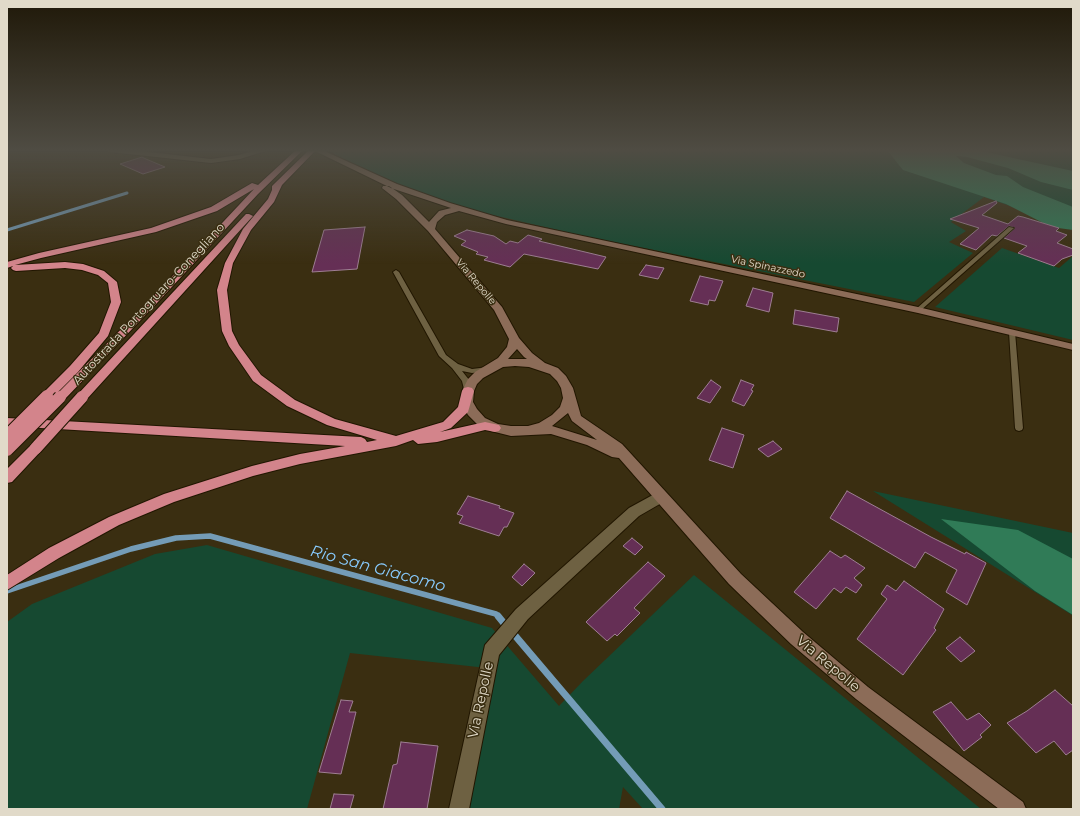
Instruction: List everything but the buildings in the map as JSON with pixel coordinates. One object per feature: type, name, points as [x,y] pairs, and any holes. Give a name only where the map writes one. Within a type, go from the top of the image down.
[{"type":"highway","points":[[7,265],[39,256],[153,230],[214,209],[251,188]]},
{"type":"highway","name":"Autostrada Portogruaro-Conegliano","points":[[7,450],[153,302],[258,188]]},
{"type":"highway","name":"Autostrada Portogruaro-Conegliano","points":[[7,478],[275,188]]},
{"type":"highway","points":[[278,188],[271,200],[247,229],[229,263],[222,290],[227,330],[234,346],[257,378],[291,403],[330,422],[396,441]]},
{"type":"highway","points":[[7,268],[65,265],[101,273],[112,282],[116,302],[104,334],[74,369],[7,436]]},
{"type":"highway","points":[[7,583],[54,553],[114,521],[169,498],[252,471],[300,459],[396,441],[447,424],[464,409],[468,391]]},
{"type":"highway","points":[[7,422],[347,442],[396,441],[437,437],[485,426],[495,428]]},
{"type":"street","name":"Via Repolle","points":[[386,188],[423,214],[431,229],[498,309],[514,339],[542,366]]},
{"type":"street","name":"Via Spinazzedo","points":[[400,188],[447,205],[506,222],[918,310],[1073,347]]},
{"type":"street","points":[[418,195],[423,214],[447,205]]},
{"type":"street","points":[[431,229],[433,221],[442,213],[458,208]]},
{"type":"street","name":"Via Repolle","points":[[514,339],[512,348],[502,360],[479,375],[472,382],[468,391],[467,402],[472,412],[481,421],[495,428],[511,431],[552,430],[591,442],[629,460]]},
{"type":"street","name":"Via Repolle","points":[[489,369],[501,364],[529,362],[554,371],[562,379],[567,388],[568,398],[576,418],[617,447],[660,497],[735,579],[797,638],[862,693],[1016,809]]},
{"type":"street","name":"Via Repolle","points":[[511,431],[528,430],[543,426],[556,418],[565,409],[568,398]]},
{"type":"street","name":"Via Repolle","points":[[459,809],[491,651],[522,614],[581,560],[634,512],[660,497]]},
{"type":"lane","points":[[918,310],[1011,228]]},
{"type":"lane","points":[[396,272],[443,356],[455,366],[466,381],[468,391]]},
{"type":"lane","points":[[1012,332],[1019,428]]},
{"type":"lane","points":[[455,366],[472,370],[489,369]]},
{"type":"green space","points":[[408,188],[1073,188],[1073,223],[1068,226],[984,197],[951,222],[966,231],[949,242],[973,253],[914,302],[584,236],[458,207]]},
{"type":"green space","points":[[958,188],[1026,188],[1073,207],[1073,230],[1051,227],[1006,204]]},
{"type":"green space","points":[[1002,248],[1059,268],[1073,256],[1073,340],[935,307]]},
{"type":"green space","points":[[873,491],[1073,533],[1073,615],[1072,615]]},
{"type":"green space","points":[[941,519],[1018,530],[1073,559],[1073,615],[1035,591]]},
{"type":"green space","points":[[207,545],[492,628],[559,706],[583,681],[694,575],[981,809],[643,809],[623,787],[619,809],[467,809],[496,669],[350,653],[307,809],[7,809],[7,622],[32,604],[155,554]]},
{"type":"waterway","points":[[7,230],[127,193]]},
{"type":"waterway","name":"Rio San Giacomo","points":[[7,591],[131,549],[176,538],[210,536],[496,614],[498,616]]},
{"type":"waterway","name":"Rio San Giacomo","points":[[498,616],[507,627]]},
{"type":"waterway","name":"Rio San Giacomo","points":[[512,632],[662,809]]}]
